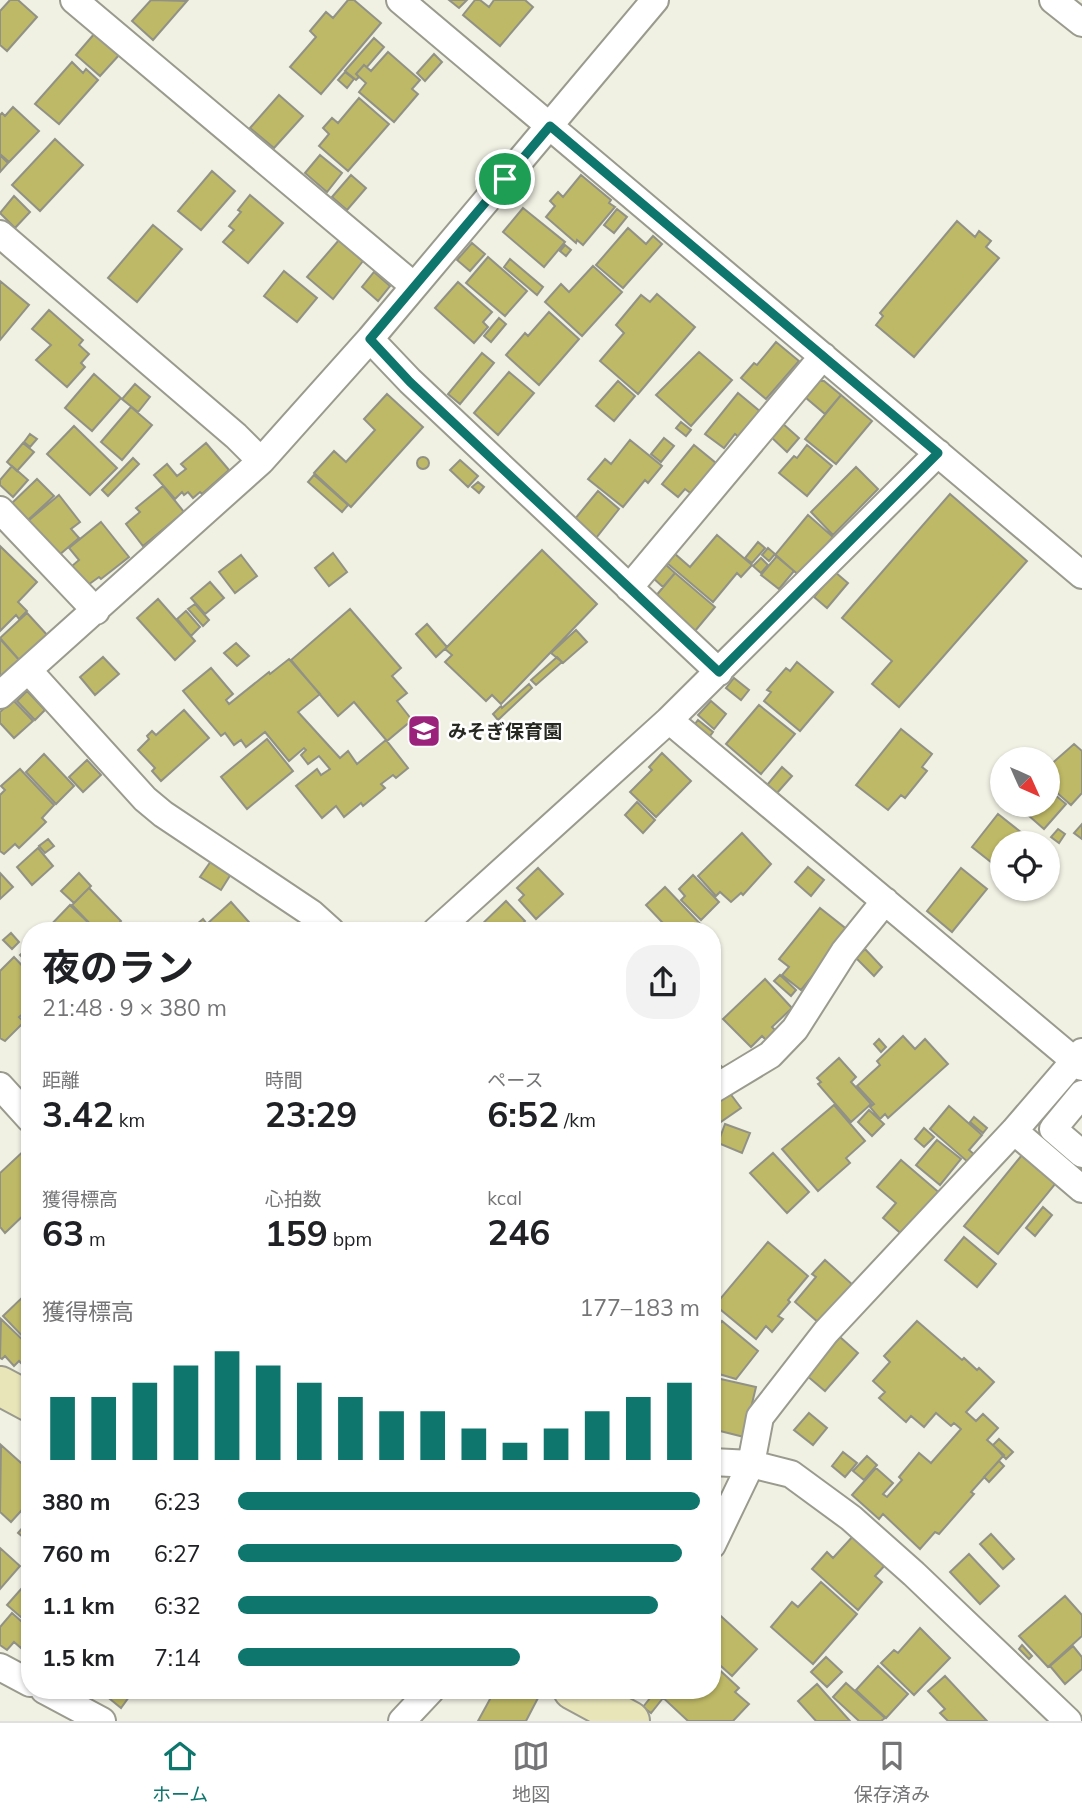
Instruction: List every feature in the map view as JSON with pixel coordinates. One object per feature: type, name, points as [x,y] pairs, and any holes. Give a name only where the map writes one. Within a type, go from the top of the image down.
[{"type":"street","points":[[74,0],[414,286]]},
{"type":"street","points":[[400,0],[1082,575]]},
{"type":"street","points":[[0,695],[261,461],[370,339],[655,0]]},
{"type":"street","points":[[1053,0],[1082,23]]},
{"type":"street","points":[[0,234],[236,436],[261,461]]},
{"type":"street","points":[[370,339],[410,382],[719,672]]},
{"type":"street","points":[[629,588],[823,356]]},
{"type":"street","points":[[446,922],[669,720],[938,453]]},
{"type":"street","points":[[0,510],[96,611]]},
{"type":"street","points":[[28,670],[145,799],[321,922]]},
{"type":"street","points":[[669,720],[1080,1060],[826,1332],[760,1418],[751,1464],[721,1526]]},
{"type":"street","points":[[721,1084],[769,1055],[795,1028],[844,953],[885,901]]},
{"type":"street","points":[[0,1086],[21,1108]]},
{"type":"street","points":[[1082,1094],[1053,1129],[1082,1154]]},
{"type":"street","points":[[1014,1131],[1082,1189]]},
{"type":"street","points":[[0,1386],[21,1397]]},
{"type":"street","points":[[721,1462],[751,1464],[791,1474],[851,1518],[1068,1721]]},
{"type":"street","points":[[0,1667],[21,1678]]},
{"type":"street","points":[[61,1699],[102,1721]]},
{"type":"street","points":[[402,1721],[423,1699]]},
{"type":"street","points":[[596,1699],[630,1721]]},
{"type":"building","points":[[10,0],[18,0],[37,17],[7,51],[0,45],[0,11]]},
{"type":"building","points":[[151,0],[187,1],[153,40],[132,21]]},
{"type":"building","points":[[348,0],[354,0],[381,23],[321,94],[290,67],[316,37],[310,31],[326,12],[333,18]]},
{"type":"building","points":[[449,0],[467,0],[459,8]]},
{"type":"building","points":[[475,0],[480,0],[489,7],[494,0],[525,0],[533,7],[500,46],[463,15]]},
{"type":"building","points":[[95,33],[120,54],[100,76],[76,55]]},
{"type":"building","points":[[374,38],[384,47],[367,67],[364,65],[356,74],[359,77],[356,80],[345,71]]},
{"type":"building","points":[[388,52],[420,80],[412,89],[418,94],[394,122],[359,92],[366,83],[356,74],[364,65],[371,71]]},
{"type":"building","points":[[434,54],[442,62],[425,81],[417,73]]},
{"type":"building","points":[[72,62],[83,73],[86,69],[98,80],[59,124],[35,104]]},
{"type":"building","points":[[345,72],[354,79],[347,88],[338,80]]},
{"type":"building","points":[[279,95],[303,116],[274,148],[250,128]]},
{"type":"building","points":[[359,98],[389,124],[348,171],[319,146],[329,134],[323,128],[332,118],[338,123]]},
{"type":"building","points":[[13,107],[39,131],[9,162],[0,154],[0,115],[2,113],[5,116]]},
{"type":"building","points":[[55,139],[83,165],[40,211],[12,185]]},
{"type":"building","points":[[0,155],[8,163],[0,172]]},
{"type":"building","points":[[320,155],[342,173],[327,192],[305,173]]},
{"type":"building","points":[[212,171],[235,191],[201,230],[178,211]]},
{"type":"building","points":[[351,175],[366,188],[347,210],[332,197]]},
{"type":"building","points":[[581,175],[611,200],[609,203],[615,207],[583,245],[577,240],[576,243],[546,217],[555,206],[550,201],[558,192],[563,197]]},
{"type":"building","points":[[250,195],[283,223],[248,263],[223,242],[234,230],[229,226]]},
{"type":"building","points":[[14,196],[30,212],[15,228],[0,213]]},
{"type":"building","points":[[523,208],[565,242],[544,267],[503,232]]},
{"type":"building","points":[[617,209],[627,217],[614,233],[604,225]]},
{"type":"building","points":[[957,221],[975,237],[979,231],[991,241],[986,247],[999,258],[914,357],[876,325],[883,316],[880,313]]},
{"type":"building","points":[[153,225],[182,249],[137,302],[108,278]]},
{"type":"building","points":[[628,228],[646,244],[653,236],[662,244],[623,288],[596,265]]},
{"type":"building","points":[[339,240],[363,261],[333,299],[307,277]]},
{"type":"building","points":[[472,243],[485,254],[470,271],[457,260]]},
{"type":"building","points":[[565,245],[571,250],[566,256],[560,251]]},
{"type":"building","points":[[488,257],[527,291],[505,316],[466,283]]},
{"type":"building","points":[[510,259],[543,287],[537,295],[504,267]]},
{"type":"building","points":[[593,266],[622,292],[582,336],[545,302],[561,284],[569,292]]},
{"type":"building","points":[[284,271],[317,298],[297,322],[264,296]]},
{"type":"building","points":[[374,272],[390,286],[378,301],[362,287]]},
{"type":"building","points":[[0,281],[29,305],[0,340]]},
{"type":"building","points":[[458,282],[492,312],[483,322],[488,327],[474,343],[435,308]]},
{"type":"building","points":[[657,294],[695,327],[638,394],[600,361],[624,333],[616,325],[641,295],[650,302]]},
{"type":"building","points":[[49,310],[83,340],[79,345],[89,354],[81,363],[85,367],[67,387],[36,360],[51,345],[32,329]]},
{"type":"building","points":[[549,312],[579,339],[539,385],[506,355],[525,333],[528,336]]},
{"type":"building","points":[[499,318],[506,324],[491,342],[484,336]]},
{"type":"building","points":[[776,342],[799,361],[766,399],[741,378],[754,363],[757,365]]},
{"type":"building","points":[[699,352],[732,380],[691,426],[656,395]]},
{"type":"building","points":[[482,353],[494,363],[460,404],[448,394]]},
{"type":"building","points":[[509,372],[534,393],[498,435],[474,413]]},
{"type":"building","points":[[94,374],[121,398],[92,431],[65,408]]},
{"type":"building","points":[[618,381],[635,396],[614,421],[596,406]]},
{"type":"building","points":[[818,381],[824,381],[841,395],[825,414],[805,397]]},
{"type":"building","points":[[135,384],[150,397],[138,412],[122,399]]},
{"type":"building","points":[[738,393],[762,413],[741,439],[735,434],[724,448],[705,434]]},
{"type":"building","points":[[387,394],[423,427],[351,507],[314,473],[334,451],[346,462],[375,430],[364,419]]},
{"type":"building","points":[[841,395],[872,421],[836,464],[805,439]]},
{"type":"building","points":[[131,407],[152,425],[122,460],[101,442]]},
{"type":"building","points":[[681,422],[691,430],[686,436],[676,428]]},
{"type":"building","points":[[782,423],[799,438],[787,452],[771,437]]},
{"type":"building","points":[[74,426],[117,468],[90,495],[47,454]]},
{"type":"building","points":[[30,434],[37,439],[30,447],[24,442]]},
{"type":"building","points":[[664,438],[674,446],[661,462],[651,454]]},
{"type":"building","points":[[630,440],[662,466],[648,483],[645,480],[623,507],[588,479],[605,459],[611,464]]},
{"type":"building","points":[[23,443],[34,452],[17,471],[7,462]]},
{"type":"building","points":[[206,443],[229,470],[202,494],[200,492],[193,498],[188,492],[184,495],[182,492],[175,499],[154,475],[167,464],[177,476],[186,469],[181,464]]},
{"type":"building","points":[[694,445],[722,468],[697,498],[685,489],[678,497],[662,484]]},
{"type":"building","points":[[807,445],[832,466],[807,496],[779,473],[794,456],[797,458]]},
{"type":"building","points":[[423,457],[429,463],[423,469],[417,463]]},
{"type":"building","points":[[133,458],[139,464],[108,496],[102,490]]},
{"type":"building","points":[[460,460],[478,476],[468,487],[450,470]]},
{"type":"building","points":[[12,466],[28,480],[13,497],[0,485],[0,480]]},
{"type":"building","points":[[856,467],[878,489],[833,535],[811,512]]},
{"type":"building","points":[[314,475],[348,505],[342,512],[308,482]]},
{"type":"building","points":[[37,479],[54,496],[28,520],[12,503]]},
{"type":"building","points":[[478,482],[484,487],[479,493],[472,487]]},
{"type":"building","points":[[163,486],[184,512],[143,546],[126,524],[140,512],[136,508]]},
{"type":"building","points":[[598,491],[619,509],[596,538],[574,520]]},
{"type":"building","points":[[950,494],[1027,561],[899,707],[872,684],[892,661],[842,618]]},
{"type":"building","points":[[59,495],[80,522],[71,529],[79,538],[58,556],[28,521]]},
{"type":"building","points":[[808,515],[833,537],[800,576],[775,555]]},
{"type":"building","points":[[101,522],[129,557],[101,579],[99,577],[88,585],[72,566],[79,560],[69,548]]},
{"type":"building","points":[[717,535],[752,565],[741,577],[737,573],[713,602],[667,563],[675,554],[690,567]]},
{"type":"building","points":[[758,542],[765,548],[752,563],[745,558]]},
{"type":"building","points":[[0,546],[37,582],[18,602],[27,611],[19,619],[16,615],[0,631]]},
{"type":"building","points":[[768,548],[775,554],[769,561],[762,555]]},
{"type":"building","points":[[542,550],[597,604],[501,704],[492,695],[486,701],[445,662],[452,655],[445,649]]},
{"type":"building","points":[[333,553],[347,572],[329,586],[315,568]]},
{"type":"building","points":[[241,555],[257,576],[235,593],[219,572]]},
{"type":"building","points":[[777,556],[794,571],[779,589],[761,575]]},
{"type":"building","points":[[761,558],[768,565],[761,573],[753,566]]},
{"type":"building","points":[[665,564],[675,573],[663,587],[653,578]]},
{"type":"building","points":[[835,572],[848,583],[827,608],[814,597]]},
{"type":"building","points":[[675,573],[715,607],[695,631],[655,597]]},
{"type":"building","points":[[210,582],[224,598],[205,614],[191,598]]},
{"type":"building","points":[[158,599],[195,641],[175,660],[137,618]]},
{"type":"building","points":[[195,604],[209,620],[203,626],[188,609]]},
{"type":"building","points":[[350,609],[401,668],[392,676],[407,693],[397,701],[412,720],[387,741],[354,702],[338,716],[291,660]]},
{"type":"building","points":[[186,611],[200,627],[191,636],[177,619]]},
{"type":"building","points":[[27,613],[49,637],[21,662],[0,638]]},
{"type":"building","points":[[427,624],[447,647],[436,657],[416,634]]},
{"type":"building","points":[[576,630],[587,642],[563,663],[551,653]]},
{"type":"building","points":[[0,639],[20,661],[0,680]]},
{"type":"building","points":[[236,643],[249,656],[237,666],[224,653]]},
{"type":"building","points":[[103,657],[119,674],[95,695],[80,677]]},
{"type":"building","points":[[557,657],[562,662],[536,685],[531,680]]},
{"type":"building","points":[[289,659],[320,694],[298,712],[340,758],[348,751],[357,764],[386,740],[408,768],[396,778],[393,775],[381,784],[385,788],[344,817],[336,806],[322,818],[296,786],[317,769],[321,775],[330,769],[319,756],[308,764],[301,755],[306,750],[304,748],[289,761],[265,732],[246,747],[241,740],[234,745],[225,733],[221,736],[183,691],[211,668],[233,694],[226,700],[229,704]]},
{"type":"building","points":[[797,662],[833,692],[800,731],[764,701],[771,692],[767,690],[786,668],[790,671]]},
{"type":"building","points":[[734,678],[749,690],[741,700],[726,688]]},
{"type":"building","points":[[529,684],[532,688],[498,720],[493,714]]},
{"type":"building","points":[[27,691],[45,710],[35,720],[17,701]]},
{"type":"building","points":[[13,700],[33,721],[14,738],[0,723],[0,712]]},
{"type":"building","points":[[711,701],[726,714],[714,729],[698,715]]},
{"type":"building","points":[[759,705],[795,734],[761,774],[726,744]]},
{"type":"building","points":[[184,710],[209,738],[161,781],[152,771],[155,768],[138,750],[149,739],[147,736],[152,731],[156,735]]},
{"type":"building","points":[[698,720],[713,732],[707,740],[692,728]]},
{"type":"building","points":[[901,729],[932,754],[922,767],[927,771],[905,798],[901,795],[888,810],[856,785]]},
{"type":"building","points":[[267,739],[293,771],[247,809],[221,777]]},
{"type":"building","points":[[1074,744],[1082,751],[1082,793],[1071,805],[1060,795],[1060,756]]},
{"type":"building","points":[[662,753],[691,781],[656,817],[630,792],[652,770],[649,767]]},
{"type":"building","points":[[44,754],[74,786],[56,804],[26,772]]},
{"type":"building","points":[[87,760],[101,775],[83,792],[69,777]]},
{"type":"building","points":[[782,767],[792,776],[777,793],[767,785]]},
{"type":"building","points":[[20,769],[54,805],[42,818],[46,822],[19,848],[15,844],[4,854],[0,851],[0,795],[5,790],[1,786]]},
{"type":"building","points":[[1060,799],[1066,804],[1060,811]]},
{"type":"building","points":[[637,802],[655,820],[643,833],[625,815]]},
{"type":"building","points":[[996,817],[1002,817],[1019,831],[990,831],[990,861],[972,847]]},
{"type":"building","points":[[1030,817],[1055,817],[1044,829]]},
{"type":"building","points":[[1082,824],[1082,839],[1074,833]]},
{"type":"building","points":[[1058,829],[1065,834],[1060,842],[1060,831],[1056,831]]},
{"type":"building","points":[[742,833],[771,864],[743,895],[741,893],[731,902],[720,892],[716,896],[698,876]]},
{"type":"building","points":[[48,839],[54,846],[45,853],[39,846]]},
{"type":"building","points":[[38,848],[53,866],[32,885],[17,867]]},
{"type":"building","points":[[211,861],[231,874],[221,890],[200,877]]},
{"type":"building","points":[[808,867],[824,880],[811,896],[795,882]]},
{"type":"building","points":[[538,868],[563,894],[536,919],[519,900],[524,895],[517,888]]},
{"type":"building","points":[[961,868],[987,889],[952,932],[927,911]]},
{"type":"building","points":[[0,873],[13,887],[0,899]]},
{"type":"building","points":[[79,873],[91,886],[74,903],[61,891]]},
{"type":"building","points":[[693,875],[719,902],[701,920],[681,900],[685,896],[679,889]]},
{"type":"building","points":[[665,887],[698,922],[662,922],[646,905]]},
{"type":"building","points":[[89,888],[121,921],[88,922],[72,905]]},
{"type":"building","points":[[506,901],[525,921],[524,922],[484,922]]},
{"type":"building","points":[[231,902],[249,922],[209,922]]},
{"type":"building","points":[[70,905],[88,922],[54,922]]},
{"type":"building","points":[[820,908],[849,931],[801,990],[782,975],[789,967],[779,959]]},
{"type":"building","points":[[11,933],[19,942],[12,949],[3,940]]},
{"type":"building","points":[[865,949],[882,967],[874,976],[856,958]]},
{"type":"building","points":[[14,957],[21,964],[21,1025],[5,1041],[0,1038],[0,971]]},
{"type":"building","points":[[780,975],[796,990],[791,996],[774,981]]},
{"type":"building","points":[[765,979],[792,1008],[772,1027],[778,1033],[768,1042],[762,1036],[751,1047],[723,1019]]},
{"type":"building","points":[[903,1036],[915,1049],[925,1039],[948,1064],[888,1118],[885,1114],[880,1119],[870,1107],[874,1104],[857,1086],[880,1065],[877,1061]]},
{"type":"building","points":[[879,1039],[886,1047],[881,1052],[874,1044]]},
{"type":"building","points":[[839,1058],[856,1077],[851,1082],[871,1104],[851,1122],[818,1084],[821,1082],[817,1078]]},
{"type":"building","points":[[729,1092],[741,1108],[721,1122],[721,1097]]},
{"type":"building","points":[[834,1105],[865,1141],[846,1158],[850,1163],[818,1191],[782,1149]]},
{"type":"building","points":[[949,1106],[982,1135],[969,1150],[976,1156],[969,1163],[930,1129]]},
{"type":"building","points":[[869,1110],[884,1124],[872,1136],[858,1122]]},
{"type":"building","points":[[974,1117],[987,1128],[983,1133],[970,1122]]},
{"type":"building","points":[[725,1124],[750,1133],[742,1153],[721,1144]]},
{"type":"building","points":[[924,1128],[934,1137],[924,1147],[915,1139]]},
{"type":"building","points":[[937,1140],[961,1159],[940,1185],[916,1165]]},
{"type":"building","points":[[21,1153],[21,1218],[5,1233],[0,1227],[0,1173]]},
{"type":"building","points":[[773,1153],[809,1192],[787,1213],[750,1173]]},
{"type":"building","points":[[1022,1155],[1056,1183],[998,1254],[964,1226]]},
{"type":"building","points":[[901,1160],[942,1195],[905,1237],[883,1218],[896,1203],[877,1187]]},
{"type":"building","points":[[1043,1207],[1052,1215],[1035,1236],[1026,1228]]},
{"type":"building","points":[[964,1237],[996,1264],[977,1287],[945,1260]]},
{"type":"building","points":[[768,1242],[808,1276],[778,1316],[783,1319],[772,1332],[766,1326],[756,1339],[721,1310],[721,1298]]},
{"type":"building","points":[[825,1260],[854,1286],[819,1323],[795,1302],[816,1277],[812,1274]]},
{"type":"building","points":[[21,1299],[21,1335],[3,1316]]},
{"type":"building","points":[[1,1319],[21,1338],[21,1363],[19,1361],[14,1366],[5,1356],[0,1358]]},
{"type":"building","points":[[917,1321],[962,1360],[964,1358],[977,1370],[979,1368],[994,1382],[966,1412],[976,1421],[983,1414],[998,1428],[987,1440],[1004,1455],[939,1534],[935,1532],[920,1549],[883,1514],[879,1519],[852,1495],[876,1468],[893,1483],[883,1494],[887,1497],[902,1480],[899,1477],[919,1453],[931,1463],[961,1429],[954,1423],[951,1426],[936,1413],[924,1427],[911,1416],[906,1422],[879,1398],[885,1392],[873,1381],[890,1362],[884,1356]]},
{"type":"building","points":[[721,1322],[758,1351],[736,1379],[721,1375]]},
{"type":"building","points":[[840,1337],[858,1353],[825,1391],[806,1375]]},
{"type":"building","points":[[721,1379],[756,1387],[744,1437],[721,1431]]},
{"type":"building","points":[[809,1413],[827,1428],[813,1445],[794,1430]]},
{"type":"building","points":[[999,1439],[1013,1452],[1006,1459],[993,1445]]},
{"type":"building","points":[[1,1445],[21,1463],[21,1511],[11,1522],[0,1512]]},
{"type":"building","points":[[843,1452],[857,1463],[845,1477],[832,1466]]},
{"type":"building","points":[[867,1456],[877,1465],[864,1480],[853,1471]]},
{"type":"building","points":[[999,1461],[1004,1466],[989,1482],[984,1477]]},
{"type":"building","points":[[855,1534],[887,1563],[875,1576],[882,1582],[858,1610],[812,1569],[827,1552],[833,1558]]},
{"type":"building","points":[[991,1534],[1014,1559],[1003,1569],[980,1544]]},
{"type":"building","points":[[0,1548],[20,1566],[0,1589]]},
{"type":"building","points":[[969,1554],[999,1586],[980,1604],[950,1572]]},
{"type":"building","points":[[821,1582],[857,1614],[813,1664],[771,1627],[792,1602],[798,1607]]},
{"type":"building","points":[[21,1589],[21,1617],[7,1605]]},
{"type":"building","points":[[1065,1596],[1082,1615],[1082,1636],[1048,1667],[1019,1636]]},
{"type":"building","points":[[12,1613],[21,1621],[21,1648],[14,1642],[7,1650],[0,1645],[0,1627]]},
{"type":"building","points":[[721,1616],[757,1649],[732,1676],[721,1666]]},
{"type":"building","points":[[920,1628],[950,1658],[914,1695],[881,1663],[894,1650],[898,1653]]},
{"type":"building","points":[[1022,1645],[1032,1656],[1029,1659],[1019,1649]]},
{"type":"building","points":[[1073,1646],[1082,1657],[1082,1669],[1065,1684],[1050,1666]]},
{"type":"building","points":[[826,1657],[842,1672],[827,1687],[811,1672]]},
{"type":"building","points":[[878,1666],[908,1694],[886,1718],[856,1690]]},
{"type":"building","points":[[721,1671],[739,1688],[735,1692],[749,1704],[733,1721],[688,1721],[664,1699],[721,1699]]},
{"type":"building","points":[[945,1676],[987,1721],[948,1721],[940,1713],[945,1709],[928,1691]]},
{"type":"building","points":[[846,1683],[885,1718],[881,1721],[859,1721],[833,1697]]},
{"type":"building","points":[[817,1684],[850,1721],[816,1721],[798,1701]]},
{"type":"building","points":[[110,1699],[128,1699],[121,1708]]},
{"type":"building","points":[[490,1699],[537,1699],[526,1721],[478,1721]]},
{"type":"building","points":[[649,1699],[662,1699],[651,1713],[643,1707]]},
{"type":"place","name":"みそぎ保育園","points":[[424,731]]},
{"type":"route","points":[[550,126],[938,453],[719,672],[410,382],[370,339],[505,179],[550,126]]}]
